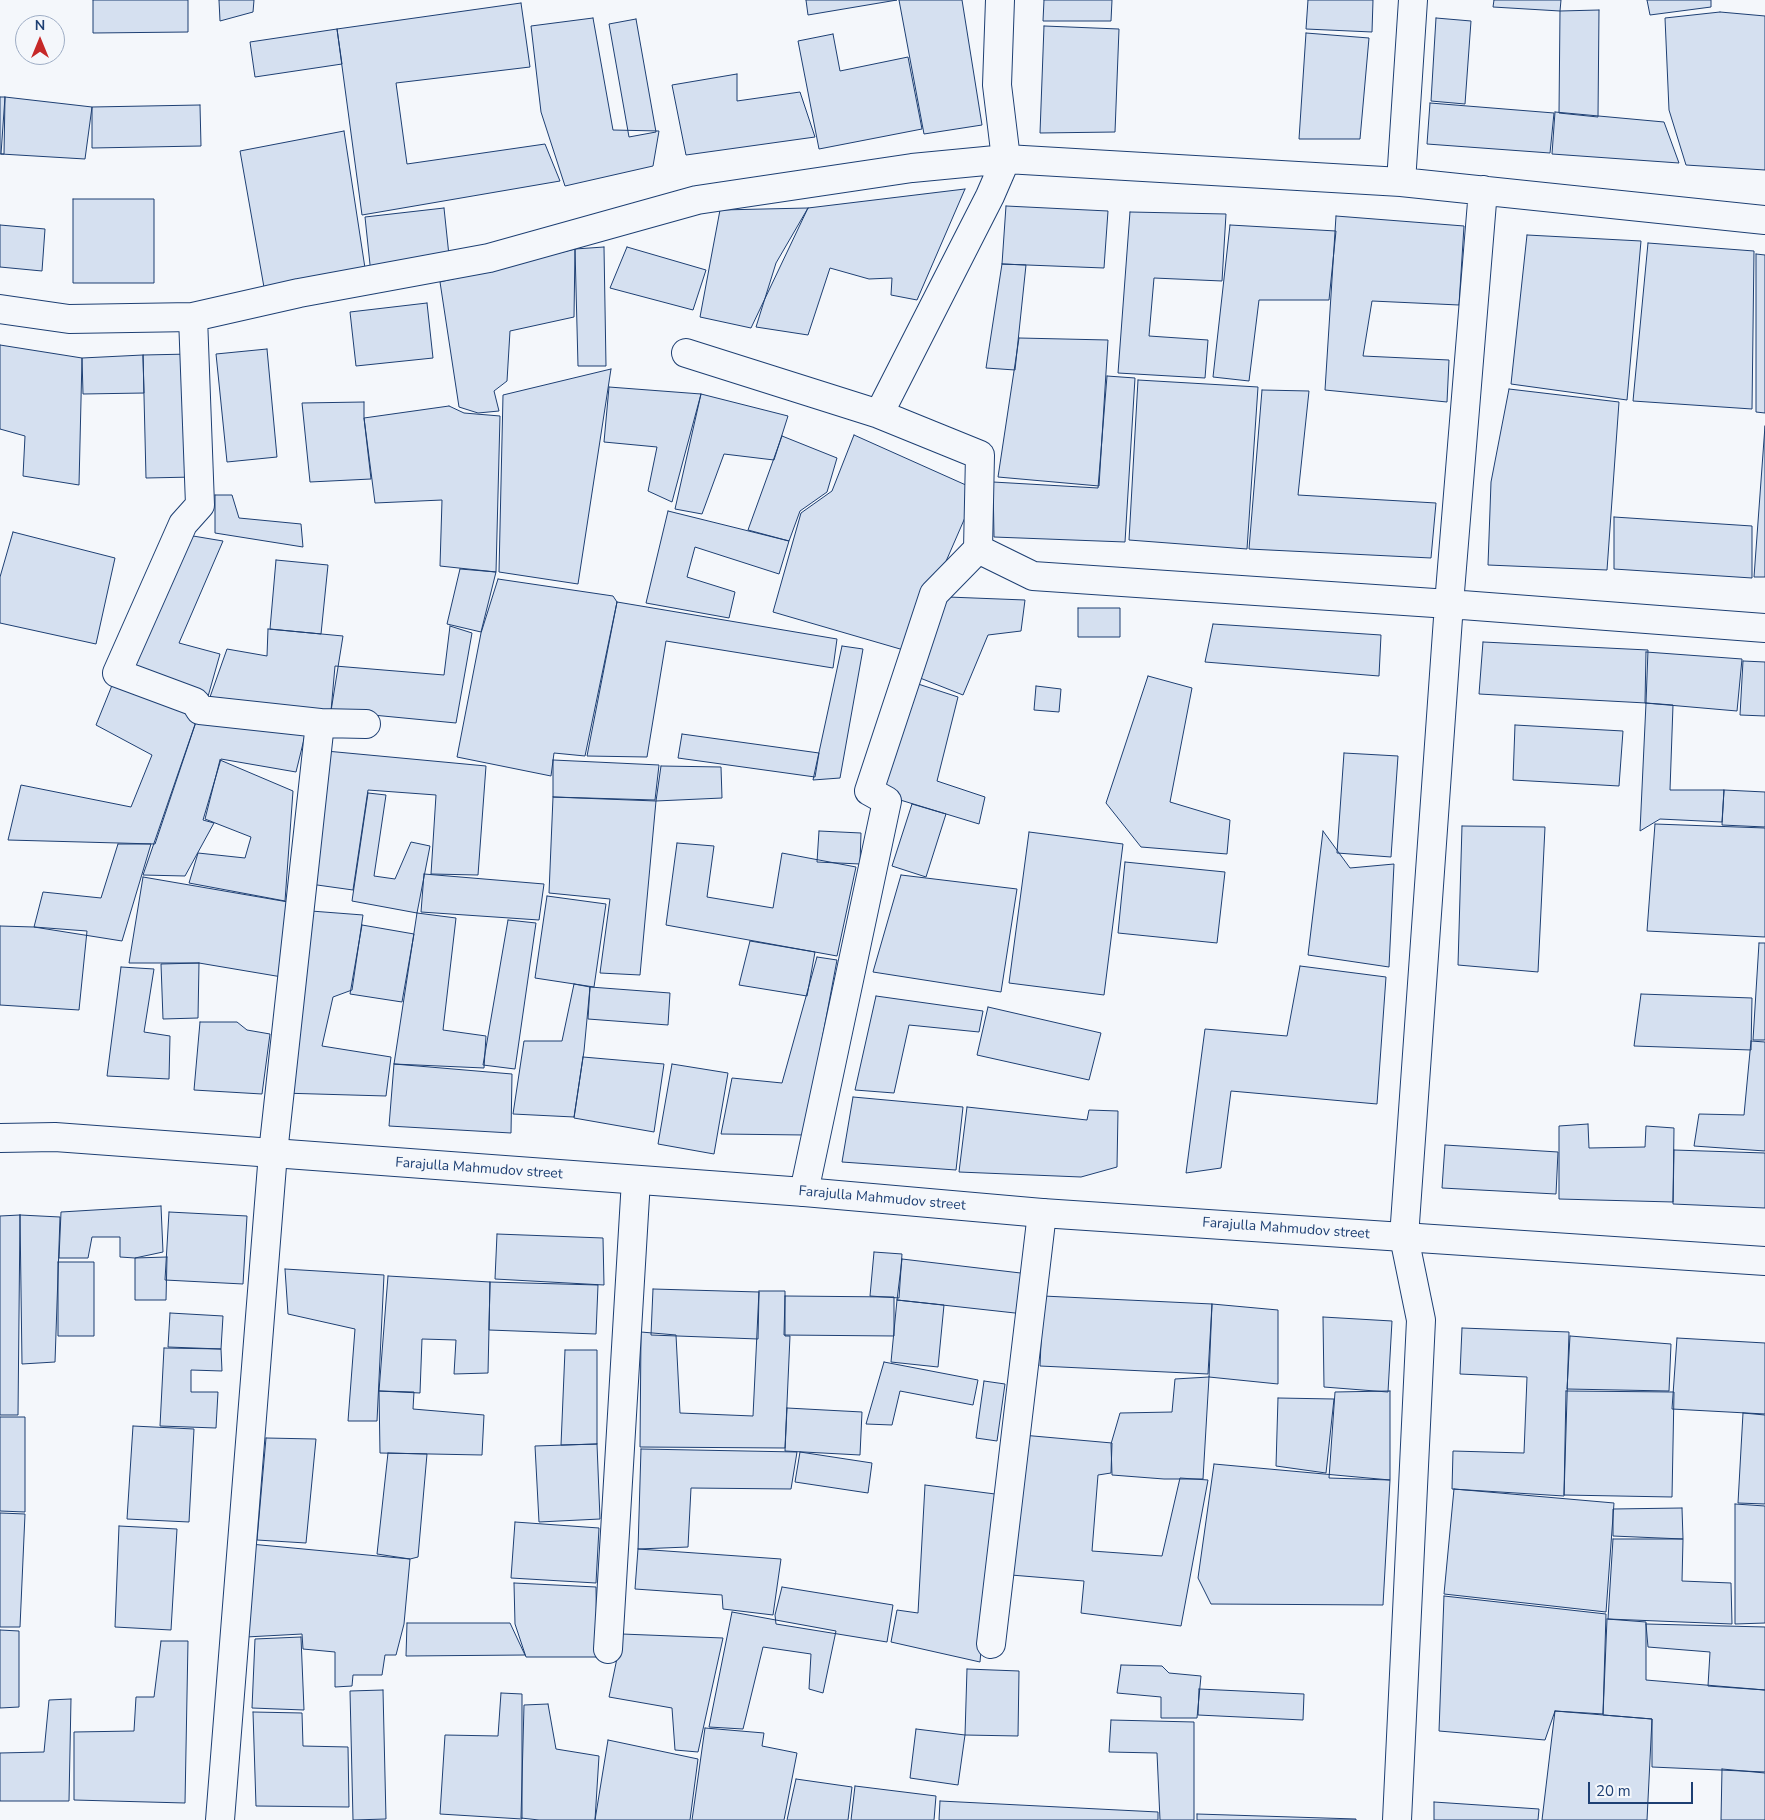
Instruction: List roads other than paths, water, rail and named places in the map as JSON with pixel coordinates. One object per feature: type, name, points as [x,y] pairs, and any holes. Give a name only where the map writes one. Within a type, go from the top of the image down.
[{"type":"street","points":[[879,414],[990,196],[1006,159],[996,85],[1000,0]]},
{"type":"street","points":[[1401,182],[1413,0]]},
{"type":"street","points":[[0,308],[70,319],[193,317],[299,293],[489,258],[697,200],[912,168],[1006,159],[1401,182],[1765,220]]},
{"type":"street","points":[[1397,1820],[1421,1320],[1404,1237],[1449,604],[1483,190]]},
{"type":"street","points":[[193,317],[200,504],[184,524],[117,673],[195,702],[200,710],[320,723],[366,724]]},
{"type":"street","points":[[686,353],[879,414],[980,455],[978,549],[934,594],[868,791],[887,801],[804,1192]]},
{"type":"street","points":[[978,549],[1033,576],[1449,604],[1765,628]]},
{"type":"street","points":[[220,1820],[273,1153],[320,723]]},
{"type":"street","name":"Farajulla Mahmudov street","points":[[0,1138],[55,1137],[804,1192],[1042,1213],[1765,1261]]},
{"type":"street","points":[[608,1650],[636,1180]]},
{"type":"street","points":[[991,1644],[1042,1213]]}]
